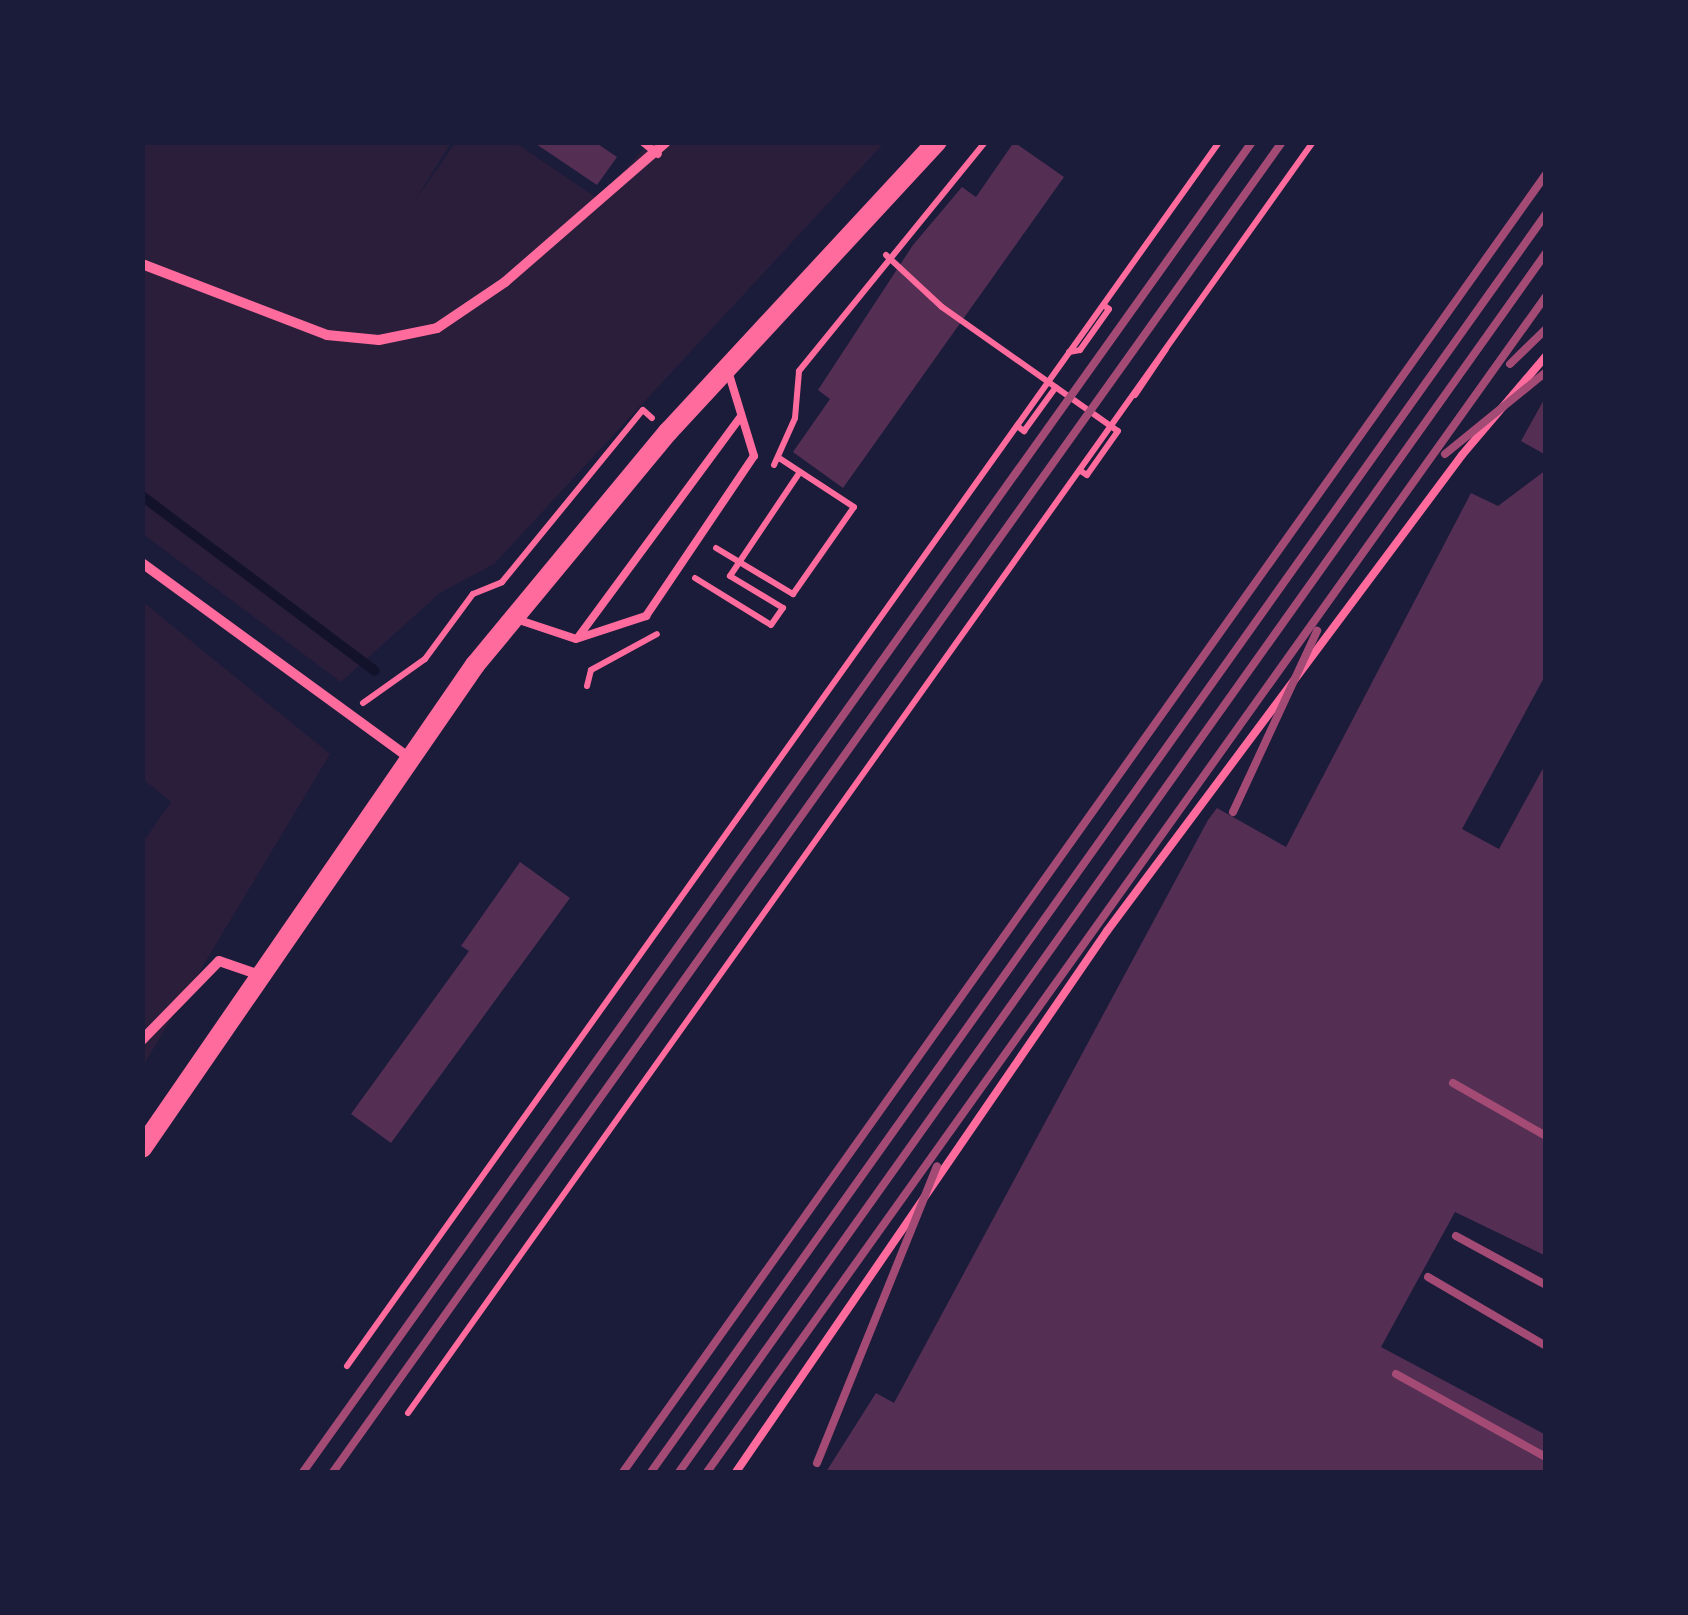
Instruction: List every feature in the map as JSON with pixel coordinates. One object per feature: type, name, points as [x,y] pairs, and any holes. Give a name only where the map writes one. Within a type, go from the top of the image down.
[{"type":"main road","points":[[142,1148],[405,755],[513,618],[668,432],[938,142]]},
{"type":"street","points":[[142,264],[327,334],[418,332],[506,282],[658,154],[666,142]]},
{"type":"street","points":[[142,562],[405,755]]},
{"type":"street","points":[[142,1040],[219,961],[257,974]]},
{"type":"lane","points":[[643,142],[658,154]]},
{"type":"lane","points":[[736,1472],[1107,932],[1462,454],[1546,356]]},
{"type":"lane","points":[[513,618],[576,639],[646,616],[754,456],[728,370]]},
{"type":"lane","points":[[576,639],[618,595],[740,418]]},
{"type":"path","points":[[769,472],[779,458],[799,371],[886,255],[984,142]]},
{"type":"path","points":[[1072,142],[1084,142]]},
{"type":"path","points":[[348,1366],[1020,429],[1219,142]]},
{"type":"path","points":[[408,1413],[1083,473],[1313,142]]},
{"type":"path","points":[[886,255],[942,307],[1118,431],[1083,473]]},
{"type":"path","points":[[1047,381],[1106,307]]},
{"type":"path","points":[[1109,426],[1169,350]]},
{"type":"path","points":[[1020,429],[1056,388]]},
{"type":"path","points":[[348,714],[424,658],[473,594],[502,582],[643,410],[668,432]]},
{"type":"path","points":[[716,548],[793,594],[854,506],[779,458]]},
{"type":"path","points":[[696,577],[771,626],[783,608],[730,576],[800,472]]},
{"type":"shaded area","points":[[142,143],[451,143],[412,205],[455,143],[516,143],[598,199],[649,143],[884,143],[494,564],[440,593],[341,682],[143,534]]},
{"type":"shaded area","points":[[143,602],[330,754],[143,1066],[143,842],[171,802],[143,779]]},
{"type":"building","points":[[533,142],[595,142],[617,157],[597,185]]},
{"type":"building","points":[[1014,142],[1064,177],[843,488],[793,452],[830,399],[818,390],[913,245],[962,187],[976,197]]},
{"type":"building","points":[[1546,396],[1546,455],[1521,441]]},
{"type":"building","points":[[1546,470],[1546,674],[1462,829],[1499,849],[1546,763],[1546,1256],[1455,1212],[1381,1347],[1546,1435],[1546,1472],[826,1472],[876,1393],[894,1403],[1208,820],[1217,808],[1286,847],[1471,493],[1498,506]]},
{"type":"building","points":[[520,862],[570,898],[391,1143],[351,1114],[469,951],[461,946]]},
{"type":"waterway","points":[[142,496],[375,671]]},
{"type":"railway","points":[[303,1472],[1252,142]]},
{"type":"railway","points":[[333,1472],[1282,142]]},
{"type":"railway","points":[[623,1472],[1546,174]]},
{"type":"railway","points":[[651,1472],[1546,214]]},
{"type":"railway","points":[[679,1472],[1546,253]]},
{"type":"railway","points":[[707,1472],[1546,296]]},
{"type":"railway","points":[[1510,364],[1546,329]]},
{"type":"railway","points":[[1445,454],[1546,372]]},
{"type":"railway","points":[[1233,812],[1317,631]]},
{"type":"railway","points":[[1453,1083],[1546,1136]]},
{"type":"railway","points":[[817,1463],[937,1166]]},
{"type":"railway","points":[[1456,1236],[1546,1285]]},
{"type":"railway","points":[[1428,1277],[1546,1346]]},
{"type":"railway","points":[[1396,1374],[1546,1457]]}]
